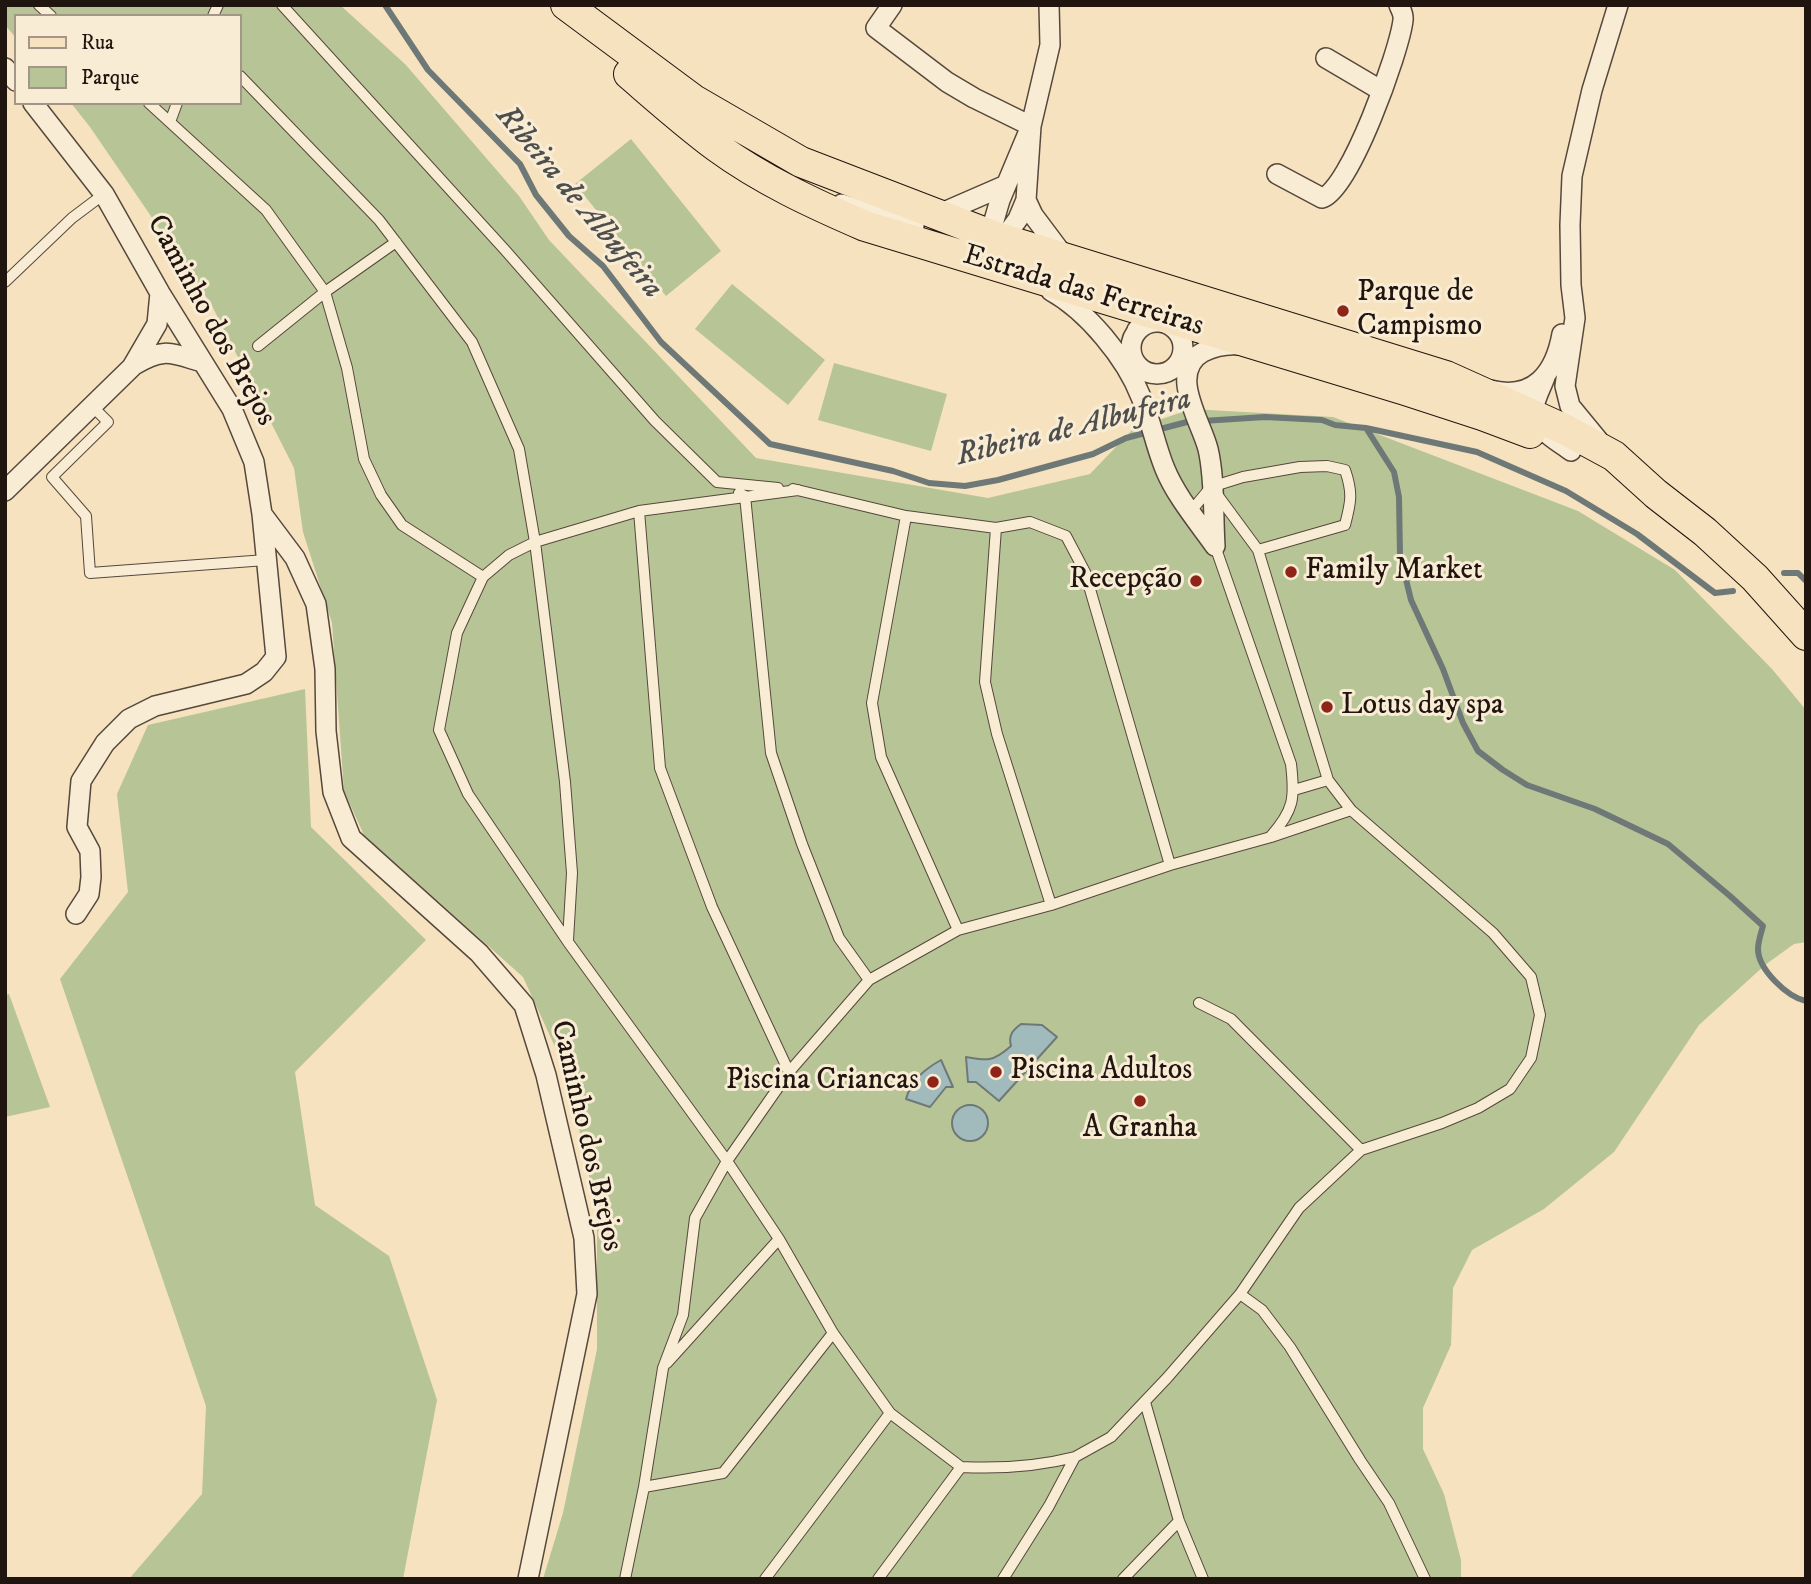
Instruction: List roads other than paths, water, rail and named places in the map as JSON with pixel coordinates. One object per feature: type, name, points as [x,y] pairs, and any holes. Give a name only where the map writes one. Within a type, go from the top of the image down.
[{"type":"main road","name":"Estrada das Ferreiras","points":[[557,5],[629,74],[679,117],[719,148],[815,205],[865,226],[1161,321],[1267,347],[1492,418],[1572,451],[1656,494]]},
{"type":"main road","name":"Estrada das Ferreiras","points":[[566,5],[694,100],[801,162],[996,237],[1455,380],[1566,430],[1614,456],[1656,494],[1705,532],[1755,578],[1806,635]]},
{"type":"street","points":[[892,5],[876,28],[947,82],[1031,126]]},
{"type":"street","points":[[1049,5],[1051,45],[1031,126],[993,223],[995,246],[1002,257],[1024,276],[1069,302],[1128,370],[1141,395],[1166,472],[1215,546]]},
{"type":"street","points":[[1277,174],[1322,198],[1330,195],[1349,169],[1382,91],[1404,18],[1399,5]]},
{"type":"street","points":[[1492,418],[1531,421],[1557,400],[1565,386],[1575,318],[1571,285],[1572,176],[1592,90],[1618,5]]},
{"type":"street","points":[[1326,58],[1382,91]]},
{"type":"street","name":"Caminho dos Brejos","points":[[35,105],[104,194],[160,293],[232,409],[254,462],[262,514],[295,558],[316,604],[325,670],[326,731],[333,792],[351,838],[479,953],[524,1005],[546,1075],[584,1238],[587,1294],[528,1579]]},
{"type":"street","points":[[791,192],[871,211],[952,240],[986,242],[1007,234],[1018,219],[1026,200],[1031,126]]},
{"type":"street","points":[[937,215],[1006,185]]},
{"type":"street","points":[[1026,200],[1032,215],[1064,257],[1096,280],[1137,292],[1182,342],[1183,367],[1208,448],[1215,546]]},
{"type":"street","points":[[1571,285],[1558,355],[1545,377],[1534,408],[1535,417],[1541,427],[1572,451]]},
{"type":"street","points":[[132,367],[157,324],[160,293]]},
{"type":"street","points":[[1142,369],[1131,354],[1133,337],[1161,321],[1197,308],[1331,348],[1364,350]]},
{"type":"street","points":[[1109,345],[1150,373],[1164,373],[1183,367],[1211,348],[1228,344],[1267,347]]},
{"type":"street","points":[[5,491],[132,367],[154,354],[173,353],[202,362]]},
{"type":"street","points":[[1455,380],[1502,393],[1530,388],[1545,377]]},
{"type":"street","points":[[1565,386],[1570,406],[1614,456]]},
{"type":"street","points":[[76,914],[89,894],[91,877],[90,851],[77,827],[81,781],[105,743],[129,719],[155,706],[246,684],[264,672],[275,657],[262,514]]},
{"type":"lane","points":[[282,5],[496,240],[655,421],[717,482],[745,496]]},
{"type":"lane","points":[[242,78],[369,210],[472,342],[519,449],[535,542],[566,794],[572,873],[568,942]]},
{"type":"lane","points":[[151,105],[266,209],[325,292],[347,368],[364,459],[381,495],[402,524],[483,577]]},
{"type":"lane","points":[[170,122],[176,105]]},
{"type":"lane","points":[[5,282],[72,218],[104,194]]},
{"type":"lane","points":[[258,346],[325,292],[396,242]]},
{"type":"lane","points":[[1203,300],[1250,304]]},
{"type":"lane","points":[[1267,347],[1308,370],[1341,382]]},
{"type":"lane","points":[[1400,351],[1455,380]]},
{"type":"lane","points":[[1403,401],[1452,414],[1492,418]]},
{"type":"lane","points":[[92,406],[108,422],[52,477],[86,516],[90,573],[266,560]]},
{"type":"lane","points":[[1191,511],[1212,487],[1243,477],[1300,467],[1327,466],[1345,470],[1352,489],[1345,525],[1258,550]]},
{"type":"lane","points":[[717,482],[798,490],[906,516],[996,528],[1030,522],[1066,536],[1085,572],[1170,865]]},
{"type":"lane","points":[[798,490],[639,511],[535,542],[509,555],[483,577],[457,633],[439,730],[468,793],[568,942],[727,1161],[779,1239],[834,1333],[890,1413],[961,1467],[1002,1469],[1039,1466],[1075,1457],[1111,1437],[1240,1294],[1299,1208],[1361,1150],[1478,1108],[1510,1089],[1531,1058],[1540,1015],[1531,977],[1493,933],[1352,810],[1328,780],[1258,550],[1212,487]]},
{"type":"lane","points":[[745,496],[771,753],[802,844],[839,938],[869,980]]},
{"type":"lane","points":[[639,511],[660,768],[712,907],[789,1073]]},
{"type":"lane","points":[[906,516],[872,703],[881,757],[958,930]]},
{"type":"lane","points":[[996,528],[985,682],[996,734],[1051,905]]},
{"type":"lane","points":[[1215,546],[1291,764],[1294,790],[1287,817],[1271,837]]},
{"type":"lane","points":[[1294,790],[1328,780]]},
{"type":"lane","points":[[625,1579],[644,1486],[663,1368],[683,1315],[695,1218],[727,1161],[789,1073],[869,980],[958,930],[1051,905],[1170,865],[1271,837],[1352,810]]},
{"type":"lane","points":[[1199,1003],[1231,1020],[1361,1150]]},
{"type":"lane","points":[[663,1368],[779,1239]]},
{"type":"lane","points":[[1240,1294],[1262,1310],[1290,1347],[1389,1503],[1425,1579]]},
{"type":"lane","points":[[644,1486],[723,1474],[834,1333]]},
{"type":"lane","points":[[1145,1402],[1179,1521],[1203,1579]]},
{"type":"lane","points":[[765,1579],[890,1413]]},
{"type":"lane","points":[[1003,1579],[1049,1506],[1075,1457]]},
{"type":"lane","points":[[878,1579],[961,1467]]},
{"type":"lane","points":[[1123,1579],[1179,1521]]},
{"type":"water","name":"Piscina Adultos","points":[[1021,1024],[1042,1025],[1057,1037],[999,1101],[976,1082],[968,1082],[966,1057],[985,1059],[999,1055],[1011,1046],[1012,1033]]},
{"type":"water","name":"Piscina Criancas","points":[[941,1060],[953,1087],[946,1087],[930,1107],[906,1099],[919,1076]]},
{"type":"water","name":"Piscina Adultos","points":[[970,1105],[983,1110],[988,1123],[983,1136],[970,1141],[957,1136],[952,1123],[957,1110]]},
{"type":"waterway","name":"Ribeira de Albufeira","points":[[385,5],[428,70],[520,164],[536,195],[569,236],[603,266],[661,342],[770,444],[893,471],[929,483],[965,486],[998,480],[1093,454],[1126,438],[1187,422],[1265,417],[1322,420],[1335,425],[1366,428],[1394,472],[1399,497],[1400,555],[1411,600],[1443,669],[1463,723],[1478,751],[1527,785],[1595,809],[1668,844],[1763,926],[1758,949],[1763,965],[1782,988],[1806,1001]]},
{"type":"waterway","points":[[1366,428],[1477,452],[1566,491],[1637,534],[1715,593],[1733,591]]},
{"type":"waterway","points":[[1784,573],[1798,573],[1806,581]]},
{"type":"place","name":"Parque de Campismo","points":[[1343,311]]},
{"type":"place","name":"Family Market","points":[[1291,572]]},
{"type":"place","name":"Recepção","points":[[1196,581]]},
{"type":"place","name":"Lotus day spa","points":[[1327,707]]},
{"type":"place","name":"Piscina Adultos","points":[[996,1072]]},
{"type":"place","name":"Piscina Criancas","points":[[933,1082]]},
{"type":"place","name":"A Granha","points":[[1140,1101]]}]
